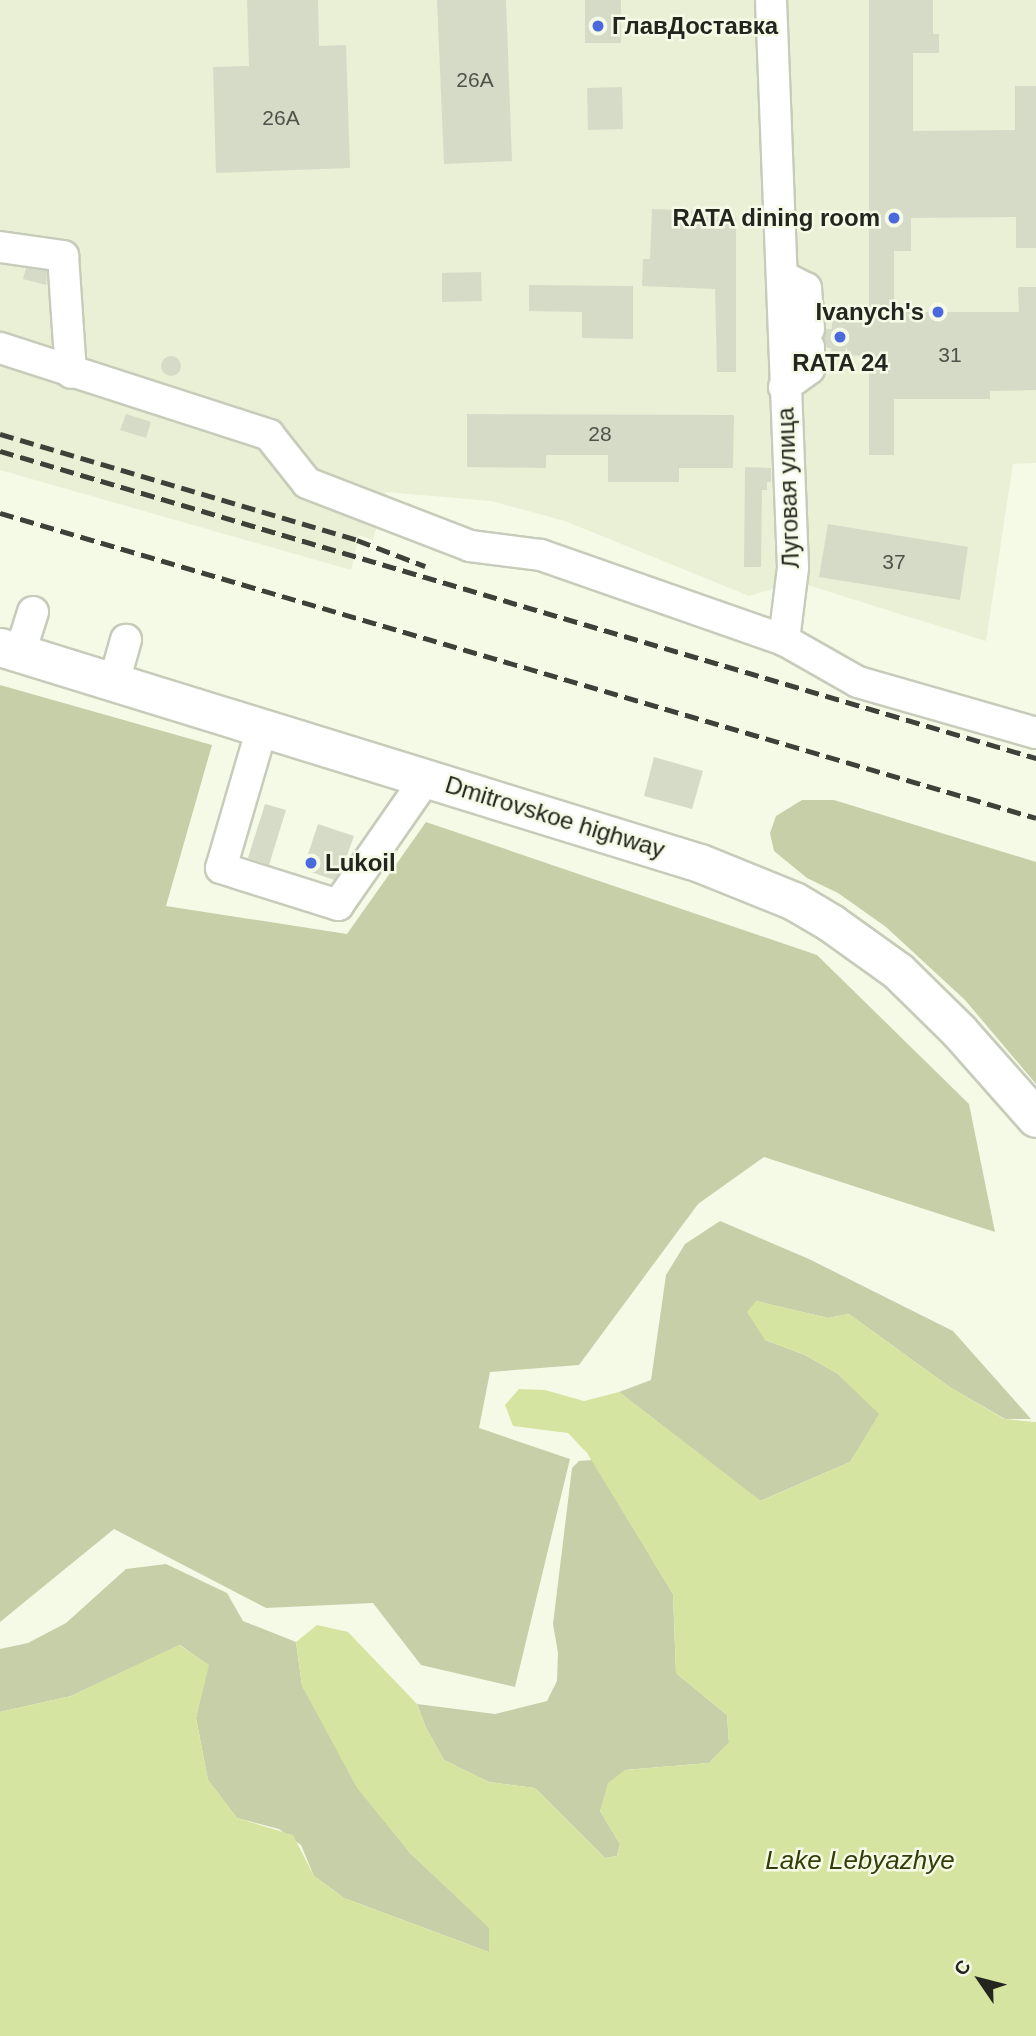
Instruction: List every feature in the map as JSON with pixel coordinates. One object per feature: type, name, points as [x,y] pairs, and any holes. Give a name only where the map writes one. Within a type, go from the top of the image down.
[{"type":"main road","name":"Dmitrovskoe highway","points":[[10,650],[700,863],[793,901],[831,923],[898,971],[959,1031],[1036,1118]]},
{"type":"street","name":"Луговая улица","points":[[771,0],[772,84],[793,568],[784,640]]},
{"type":"street","points":[[0,247],[63,256],[71,373]]},
{"type":"street","points":[[782,276],[806,288],[809,369],[784,387]]},
{"type":"street","points":[[0,348],[269,435],[307,483],[470,546],[541,555],[784,640],[858,682],[1036,733]]},
{"type":"street","points":[[10,650],[33,612]]},
{"type":"street","points":[[114,682],[126,640]]},
{"type":"street","points":[[262,728],[221,869],[338,905],[427,777]]},
{"type":"shaded area","points":[[0,0],[758,0],[776,588],[749,596],[565,521],[491,501],[386,492],[373,540],[359,535],[351,570],[0,470]]},
{"type":"shaded area","points":[[787,0],[1036,0],[1036,463],[1013,464],[986,641],[801,583]]},
{"type":"shaded area","points":[[0,685],[212,745],[166,906],[347,934],[426,822],[817,955],[969,1104],[995,1232],[764,1157],[698,1204],[579,1365],[490,1372],[479,1428],[570,1459],[515,1687],[421,1665],[373,1603],[266,1608],[114,1529],[0,1622]]},
{"type":"shaded area","points":[[802,800],[834,800],[1036,862],[1036,1084],[965,1000],[886,927],[838,893],[807,878],[774,851],[770,833],[776,816]]},
{"type":"shaded area","points":[[720,1221],[809,1259],[953,1331],[1031,1419],[1005,1419],[951,1388],[849,1314],[828,1318],[756,1301],[765,1340],[805,1355],[838,1374],[880,1414],[850,1462],[760,1501],[619,1392],[651,1380],[666,1275],[685,1244]]},
{"type":"shaded area","points":[[592,1460],[673,1594],[676,1673],[727,1715],[729,1743],[709,1763],[625,1770],[600,1811],[620,1844],[617,1856],[605,1858],[535,1788],[489,1782],[444,1760],[426,1728],[417,1704],[495,1714],[547,1701],[557,1681],[558,1653],[553,1624],[572,1468],[579,1461]]},
{"type":"shaded area","points":[[166,1564],[227,1593],[243,1621],[296,1642],[302,1686],[409,1852],[490,1928],[489,1952],[344,1898],[314,1876],[301,1845],[279,1829],[237,1818],[208,1780],[196,1718],[208,1665],[180,1645],[71,1696],[0,1712],[0,1649],[28,1643],[66,1623],[126,1569]]},
{"type":"water","name":"Lake Lebyazhye","points":[[756,1301],[828,1318],[849,1314],[951,1388],[1004,1419],[1036,1422],[1036,2036],[0,2036],[0,1712],[71,1696],[179,1645],[209,1665],[196,1718],[208,1780],[237,1818],[293,1835],[314,1876],[344,1898],[489,1952],[489,1928],[409,1852],[357,1788],[302,1686],[296,1642],[317,1625],[348,1632],[417,1704],[426,1728],[444,1760],[489,1782],[535,1788],[605,1858],[617,1856],[620,1844],[600,1811],[608,1783],[625,1770],[709,1763],[729,1743],[727,1715],[676,1673],[673,1594],[587,1453],[568,1433],[513,1426],[505,1405],[519,1389],[545,1390],[584,1401],[619,1392],[761,1501],[850,1462],[879,1414],[838,1374],[805,1355],[765,1340],[747,1312]]},
{"type":"building","points":[[247,0],[318,0],[319,46],[346,45],[350,168],[216,173],[213,67],[249,66]]},
{"type":"building","points":[[437,0],[506,0],[512,161],[444,164]]},
{"type":"building","points":[[585,0],[621,0],[621,43],[585,43]]},
{"type":"building","points":[[869,0],[933,0],[933,34],[939,34],[939,53],[913,53],[913,131],[1015,130],[1015,86],[1036,86],[1036,248],[1016,248],[1016,217],[911,218],[911,251],[894,251],[894,312],[1019,312],[1018,287],[1036,287],[1036,390],[990,391],[990,399],[894,399],[894,455],[869,455],[869,356],[831,355],[831,348],[827,348],[824,338],[826,329],[832,329],[832,321],[869,322]]},
{"type":"building","points":[[622,87],[623,129],[588,130],[587,88]]},
{"type":"building","points":[[652,209],[702,211],[701,217],[736,218],[736,372],[717,372],[715,289],[642,286],[643,259],[650,259]]},
{"type":"building","points":[[26,268],[47,271],[46,285],[23,279]]},
{"type":"building","points":[[481,272],[482,301],[442,302],[442,273]]},
{"type":"building","points":[[529,285],[633,286],[633,339],[582,338],[582,312],[529,311]]},
{"type":"building","points":[[167,356],[175,356],[181,366],[175,376],[167,376],[161,370],[161,362]]},
{"type":"building","points":[[126,414],[151,422],[146,438],[120,430]]},
{"type":"building","points":[[467,414],[734,415],[733,468],[679,468],[679,482],[608,482],[608,455],[546,455],[546,468],[467,467]]},
{"type":"building","points":[[745,467],[771,468],[771,482],[767,482],[767,490],[762,490],[761,567],[744,567]]},
{"type":"building","points":[[828,524],[968,547],[960,600],[819,577]]},
{"type":"building","points":[[654,757],[703,771],[692,809],[644,796]]},
{"type":"building","points":[[265,804],[286,810],[269,865],[248,858]]},
{"type":"building","points":[[318,824],[354,836],[343,867],[334,880],[303,869]]},
{"type":"railway","points":[[0,434],[357,540],[425,566]]},
{"type":"railway","points":[[0,451],[1036,758]]},
{"type":"railway","points":[[0,513],[1036,818]]},
{"type":"place","name":"ГлавДоставка","points":[[598,26]]},
{"type":"place","name":"RATA dining room","points":[[894,218]]},
{"type":"place","name":"Ivanych's","points":[[938,312]]},
{"type":"place","name":"RATA 24","points":[[840,337]]},
{"type":"place","name":"Lukoil","points":[[311,863]]}]
